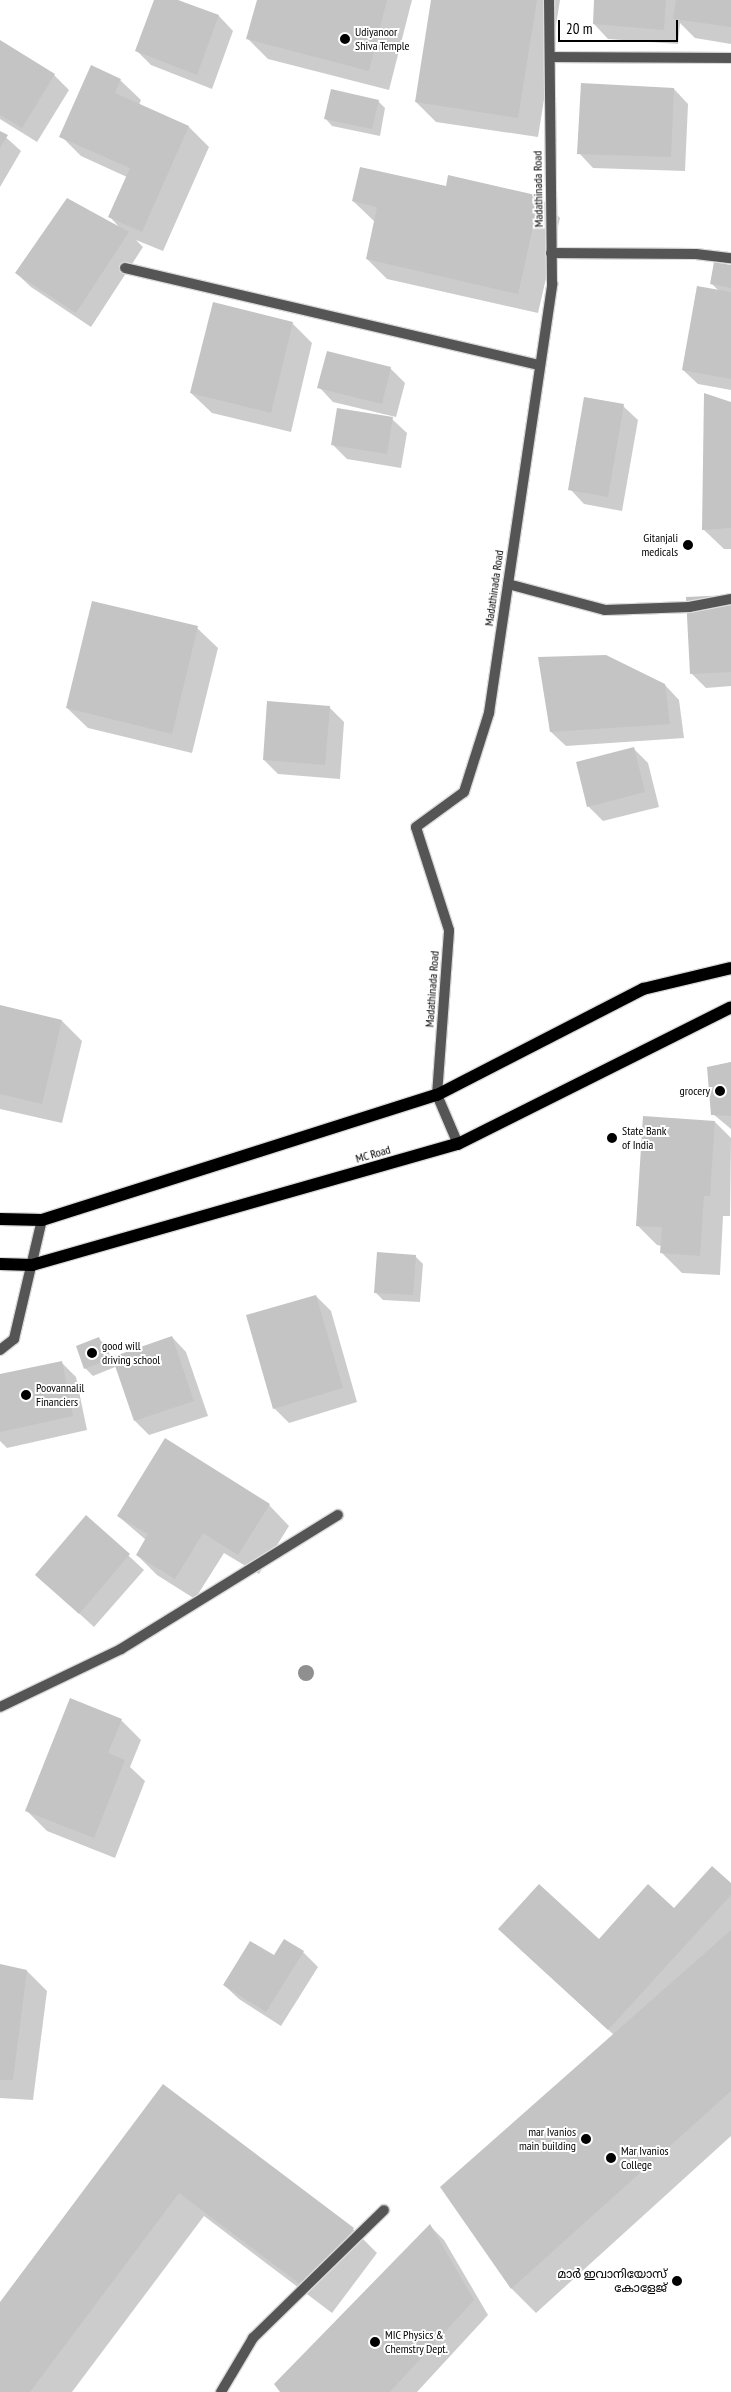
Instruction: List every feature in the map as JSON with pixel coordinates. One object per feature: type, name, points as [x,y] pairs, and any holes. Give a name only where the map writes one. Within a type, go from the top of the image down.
[{"type":"main road","points":[[0,1219],[42,1220],[437,1095],[643,989],[731,968]]},
{"type":"main road","name":"MC Road","points":[[0,1264],[32,1266],[458,1144],[731,1007]]},
{"type":"street","name":"Madathinada Road","points":[[458,1144],[437,1095],[449,930],[416,827],[464,792],[489,713],[552,284],[549,0]]},
{"type":"street","points":[[550,57],[731,58]]},
{"type":"street","points":[[551,253],[696,254],[731,258]]},
{"type":"street","points":[[125,268],[539,366]]},
{"type":"street","points":[[508,584],[605,610],[688,606],[731,598]]},
{"type":"street","points":[[0,1350],[14,1338],[42,1220]]},
{"type":"street","points":[[0,1707],[121,1649],[338,1515]]},
{"type":"street","points":[[221,2392],[253,2338],[384,2210]]},
{"type":"building","points":[[154,0],[178,0],[219,15],[197,75],[135,51]]},
{"type":"building","points":[[257,0],[387,0],[369,71],[246,39]]},
{"type":"building","points":[[431,0],[537,0],[518,118],[415,102]]},
{"type":"building","points":[[594,0],[666,0],[664,30],[593,24]]},
{"type":"building","points":[[676,0],[731,0],[731,27],[673,19]]},
{"type":"building","points":[[0,40],[55,74],[22,128],[0,115]]},
{"type":"building","points":[[91,65],[121,79],[115,93],[189,126],[142,232],[108,217],[130,168],[59,137]]},
{"type":"building","points":[[581,83],[674,88],[671,157],[577,154]]},
{"type":"building","points":[[331,89],[379,100],[372,129],[324,119]]},
{"type":"building","points":[[0,131],[8,135],[0,148]]},
{"type":"building","points":[[360,167],[446,186],[448,175],[540,196],[518,294],[366,259],[377,207],[352,201]]},
{"type":"building","points":[[67,198],[129,232],[76,313],[15,273]]},
{"type":"building","points":[[714,262],[731,265],[731,288],[710,284]]},
{"type":"building","points":[[697,286],[731,292],[731,379],[682,370]]},
{"type":"building","points":[[213,302],[293,322],[271,413],[190,393]]},
{"type":"building","points":[[327,351],[391,367],[382,404],[317,388]]},
{"type":"building","points":[[704,393],[731,402],[731,528],[702,530]]},
{"type":"building","points":[[584,397],[624,404],[608,497],[568,490]]},
{"type":"building","points":[[337,408],[393,417],[387,454],[331,445]]},
{"type":"building","points":[[731,595],[731,672],[690,674],[686,597]]},
{"type":"building","points":[[92,601],[198,626],[172,734],[66,708]]},
{"type":"building","points":[[606,655],[665,684],[670,724],[550,732],[538,657]]},
{"type":"building","points":[[267,701],[330,706],[325,765],[263,760]]},
{"type":"building","points":[[634,747],[645,792],[587,807],[576,762]]},
{"type":"building","points":[[0,1005],[62,1020],[42,1104],[0,1094]]},
{"type":"building","name":"grocery","points":[[731,1062],[731,1116],[711,1115],[707,1067]]},
{"type":"building","points":[[643,1116],[715,1121],[710,1196],[704,1196],[700,1256],[660,1253],[662,1227],[636,1226]]},
{"type":"building","points":[[377,1252],[416,1255],[413,1295],[374,1293]]},
{"type":"building","points":[[316,1295],[343,1388],[273,1409],[246,1315]]},
{"type":"building","points":[[172,1336],[194,1401],[134,1421],[112,1357]]},
{"type":"building","name":"good will driving school","points":[[99,1337],[108,1360],[84,1369],[76,1346]]},
{"type":"building","points":[[62,1361],[73,1416],[0,1432],[0,1374]]},
{"type":"building","points":[[165,1438],[270,1504],[238,1555],[203,1533],[175,1579],[136,1555],[148,1534],[117,1516]]},
{"type":"building","points":[[86,1515],[130,1554],[79,1614],[35,1575]]},
{"type":"building","points":[[70,1698],[122,1719],[108,1753],[125,1760],[94,1838],[25,1811]]},
{"type":"building","points":[[712,1866],[731,1883],[731,1895],[608,2030],[498,1929],[539,1884],[599,1939],[648,1884],[674,1908]]},
{"type":"building","name":"mar Ivanios main building","points":[[731,1930],[731,2091],[511,2289],[440,2187]]},
{"type":"building","points":[[284,1939],[304,1951],[266,2012],[223,1985],[250,1941],[274,1955]]},
{"type":"building","points":[[0,1964],[27,1970],[13,2080],[0,2080]]},
{"type":"building","points":[[163,2084],[354,2228],[308,2290],[179,2193],[30,2392],[0,2392],[0,2302]]},
{"type":"building","name":"MIC Physics & Chemstry Dept.","points":[[430,2224],[474,2300],[390,2392],[280,2392],[274,2384]]},
{"type":"place","name":"Udiyanoor Shiva Temple","points":[[345,39]]},
{"type":"place","name":"Gitanjali medicals","points":[[688,545]]},
{"type":"place","name":"grocery","points":[[720,1091]]},
{"type":"place","name":"State Bank of India","points":[[612,1138]]},
{"type":"place","name":"good will driving school","points":[[92,1353]]},
{"type":"place","name":"Poovannalil Financiers","points":[[26,1395]]},
{"type":"place","name":"mar Ivanios main building","points":[[586,2139]]},
{"type":"place","name":"Mar Ivanios College","points":[[611,2158]]},
{"type":"place","name":"മാർ ഇവാനിയോസ് കോളേജ്","points":[[677,2281]]},
{"type":"place","name":"MIC Physics & Chemstry Dept.","points":[[375,2342]]}]
